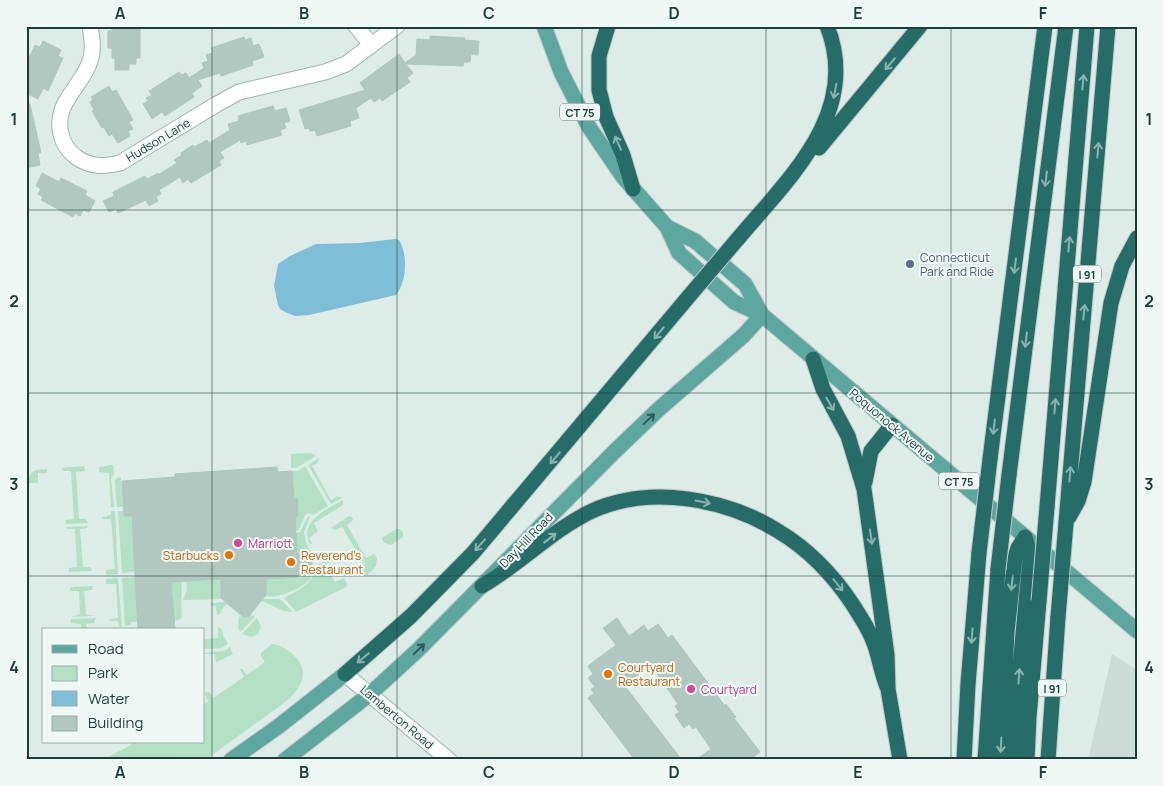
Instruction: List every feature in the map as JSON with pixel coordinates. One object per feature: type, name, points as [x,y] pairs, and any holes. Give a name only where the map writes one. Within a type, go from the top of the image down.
[{"type":"highway","points":[[608,26],[599,56],[599,90],[606,117],[623,155],[633,189]]},
{"type":"highway","points":[[795,171],[823,127],[835,91],[837,75],[835,57],[826,26]]},
{"type":"highway","points":[[345,674],[411,616],[473,553],[795,171],[817,150],[920,26]]},
{"type":"highway","points":[[964,760],[979,553],[1045,26]]},
{"type":"highway","points":[[985,760],[998,569],[1066,26]]},
{"type":"highway","points":[[1028,760],[1029,717],[1087,26]]},
{"type":"highway","name":"I 91","points":[[1048,760],[1058,617],[1108,26]]},
{"type":"highway","points":[[1066,523],[1078,501],[1084,482],[1111,303],[1122,266],[1137,238]]},
{"type":"highway","points":[[813,358],[822,389],[848,436],[864,489],[887,655],[888,688],[900,760]]},
{"type":"highway","points":[[864,489],[871,451],[892,425]]},
{"type":"highway","points":[[482,586],[511,568],[568,525],[605,506],[629,500],[649,498],[686,500],[715,505],[758,520],[779,532],[804,550],[825,570],[853,605],[871,636],[888,688]]},
{"type":"highway","points":[[1000,760],[1007,632],[1014,566],[1016,553],[1025,537]]},
{"type":"highway","points":[[1014,760],[1020,666],[1030,560],[1025,537]]},
{"type":"main road","name":"Poquonock Avenue","points":[[544,26],[561,72],[581,113],[606,154],[633,189],[667,227],[682,256],[734,302],[762,315],[1137,631]]},
{"type":"main road","name":"Poquonock Avenue","points":[[667,227],[695,240],[745,284],[762,315]]},
{"type":"main road","name":"Day Hill Road","points":[[285,760],[370,694],[419,649],[608,458],[744,335],[762,315]]},
{"type":"main road","points":[[241,757],[345,674]]},
{"type":"street","name":"Hudson Lane","points":[[90,26],[93,50],[90,62],[63,106],[60,129],[62,140],[68,150],[75,156],[92,165],[106,167],[120,163],[239,92],[325,72],[346,64],[397,26]]},
{"type":"street","points":[[356,26],[371,45]]},
{"type":"street","name":"Lamberton Road","points":[[345,674],[449,760]]},
{"type":"shaded area","points":[[1112,654],[1137,670],[1137,760],[1088,760]]},
{"type":"green space","points":[[311,453],[316,456],[296,468],[291,468],[291,454]]},
{"type":"green space","points":[[319,458],[318,462],[312,466],[331,500],[338,496],[342,498],[331,504],[308,465]]},
{"type":"green space","points":[[113,465],[114,474],[111,479],[114,507],[111,507],[109,473],[99,472],[99,467]]},
{"type":"green space","points":[[84,466],[85,471],[76,472],[79,519],[86,519],[88,523],[65,524],[66,520],[74,519],[71,471],[63,471],[61,468]]},
{"type":"green space","points":[[305,466],[328,506],[313,515],[309,513],[305,515],[299,530],[295,531],[295,516],[298,516],[297,499],[294,499],[292,471],[298,471]]},
{"type":"green space","points":[[47,469],[47,473],[38,473],[38,483],[29,483],[31,473]]},
{"type":"green space","points":[[121,477],[123,507],[117,507],[115,480]]},
{"type":"green space","points":[[343,500],[343,505],[314,523],[318,531],[309,538],[312,543],[310,545],[308,536],[308,529],[311,522],[322,512]]},
{"type":"green space","points":[[111,511],[115,511],[118,574],[106,575],[106,570],[115,569],[111,519],[102,519],[102,517],[111,515]]},
{"type":"green space","points":[[118,511],[124,511],[124,516],[132,516],[135,572],[122,573]]},
{"type":"green space","points":[[308,516],[310,517],[304,532],[312,558],[297,554],[296,533],[300,532]]},
{"type":"green space","points":[[349,516],[353,520],[347,525],[366,558],[374,554],[377,558],[376,566],[365,576],[357,572],[357,569],[364,564],[342,527],[335,530],[331,528]]},
{"type":"green space","points":[[88,526],[87,528],[80,529],[83,567],[90,567],[92,569],[91,571],[69,572],[69,568],[77,567],[75,529],[67,529],[66,527]]},
{"type":"green space","points":[[396,529],[400,529],[403,532],[403,537],[391,545],[383,542],[382,538]]},
{"type":"green space","points":[[332,557],[332,561],[325,565],[335,582],[344,578],[347,584],[346,587],[296,612],[284,598],[308,583],[316,566]]},
{"type":"green space","points":[[313,566],[312,574],[306,583],[282,595],[264,596],[264,579],[298,577],[298,570]]},
{"type":"green space","points":[[171,574],[181,574],[182,580],[182,618],[174,621]]},
{"type":"green space","points":[[136,577],[138,622],[131,622],[131,625],[125,626],[122,578]]},
{"type":"green space","points":[[118,578],[122,627],[119,627],[118,621],[109,621],[110,619],[118,618],[116,584],[106,584],[106,579]]},
{"type":"green space","points":[[224,579],[222,599],[183,600],[187,590],[186,581]]},
{"type":"green space","points":[[93,586],[92,590],[84,591],[86,614],[95,616],[71,617],[80,614],[79,591],[70,591],[70,588]]},
{"type":"green space","points":[[280,599],[293,612],[284,611],[260,600]]},
{"type":"green space","points":[[211,603],[228,603],[221,610],[220,614],[217,615],[216,606],[211,606]]},
{"type":"green space","points":[[248,614],[255,617],[240,632],[238,628],[239,617]]},
{"type":"green space","points":[[96,618],[94,623],[86,624],[87,628],[82,628],[81,624],[71,623],[71,619]]},
{"type":"green space","points":[[257,618],[261,627],[258,634],[252,637],[242,634]]},
{"type":"green space","points":[[218,627],[221,628],[228,644],[222,648],[205,649],[205,639],[218,638]]},
{"type":"green space","points":[[272,644],[290,652],[301,665],[303,672],[300,685],[284,703],[205,760],[102,760],[131,744],[205,744],[205,703],[208,701],[205,692],[209,692],[213,698],[244,677],[240,669],[247,675],[265,662],[261,653]]},
{"type":"green space","points":[[230,647],[233,654],[217,662],[215,654],[205,654],[205,653],[224,651]]},
{"type":"water","points":[[399,240],[402,246],[405,260],[404,275],[396,295],[309,315],[295,316],[280,309],[274,286],[278,264],[290,256],[316,244],[360,243]]},
{"type":"building","points":[[112,26],[140,26],[140,58],[136,58],[136,64],[129,64],[129,70],[115,70],[115,58],[112,58],[112,48],[108,48],[108,31],[112,31]]},
{"type":"building","points":[[430,36],[465,38],[464,40],[479,41],[478,55],[471,54],[470,62],[464,62],[463,66],[406,64],[413,73],[407,78],[410,82],[382,101],[380,98],[374,102],[371,98],[356,108],[359,118],[350,121],[351,126],[317,136],[315,130],[305,129],[299,110],[365,90],[360,83],[399,54],[405,63],[416,55],[417,39],[430,40]]},
{"type":"building","points":[[244,37],[245,40],[251,38],[253,46],[259,44],[264,57],[252,61],[253,65],[221,76],[220,73],[198,80],[202,86],[192,93],[194,97],[165,116],[162,112],[152,119],[143,104],[148,101],[146,98],[152,95],[149,91],[179,72],[181,75],[186,73],[189,78],[204,68],[202,63],[208,61],[206,55],[213,53],[211,48]]},
{"type":"building","points":[[43,41],[61,50],[58,56],[63,58],[48,91],[43,88],[38,99],[26,93],[26,65],[35,45],[40,47]]},
{"type":"building","points":[[109,86],[112,92],[116,90],[133,120],[129,122],[133,129],[128,131],[130,136],[118,143],[112,134],[109,136],[104,127],[102,128],[92,111],[94,110],[90,102],[93,100],[91,97]]},
{"type":"building","points":[[26,104],[30,104],[41,153],[38,153],[40,165],[26,168]]},
{"type":"building","points":[[273,106],[275,111],[286,108],[290,121],[284,123],[286,128],[280,130],[282,135],[247,145],[246,141],[241,143],[240,140],[220,152],[224,158],[219,161],[221,165],[191,183],[188,179],[183,183],[180,177],[159,190],[161,194],[156,197],[158,201],[149,206],[146,200],[118,213],[116,209],[109,212],[103,201],[114,196],[113,192],[145,176],[147,179],[158,173],[158,175],[177,163],[174,160],[193,145],[194,147],[207,140],[209,143],[230,130],[228,124],[239,121],[238,116]]},
{"type":"building","points":[[42,173],[59,182],[61,178],[87,191],[85,195],[95,201],[89,212],[83,210],[80,216],[75,213],[73,217],[41,200],[43,197],[38,194],[41,189],[36,186]]},
{"type":"building","name":"Marriott","points":[[277,467],[278,472],[292,471],[294,499],[297,498],[298,516],[295,516],[297,554],[304,553],[312,558],[312,565],[307,569],[298,570],[298,577],[266,579],[266,595],[249,616],[242,616],[221,598],[221,579],[171,582],[175,628],[138,628],[132,516],[124,516],[122,481],[175,477],[175,474]]},
{"type":"building","name":"Courtyard","points":[[617,618],[629,636],[644,625],[648,631],[658,624],[668,638],[672,635],[725,706],[726,704],[736,717],[734,718],[760,752],[749,760],[696,760],[711,749],[696,727],[693,729],[689,724],[684,728],[675,715],[679,712],[675,706],[678,704],[651,665],[624,685],[682,760],[635,760],[588,698],[594,693],[591,689],[595,687],[588,678],[593,674],[588,666],[616,645],[603,628]]},
{"type":"place","name":"Connecticut Park and Ride","points":[[910,264]]},
{"type":"place","name":"Marriott","points":[[238,543]]},
{"type":"place","name":"Starbucks","points":[[229,555]]},
{"type":"place","name":"Reverend's Restaurant","points":[[291,562]]},
{"type":"place","name":"Courtyard Restaurant","points":[[608,674]]},
{"type":"place","name":"Courtyard","points":[[691,689]]}]
